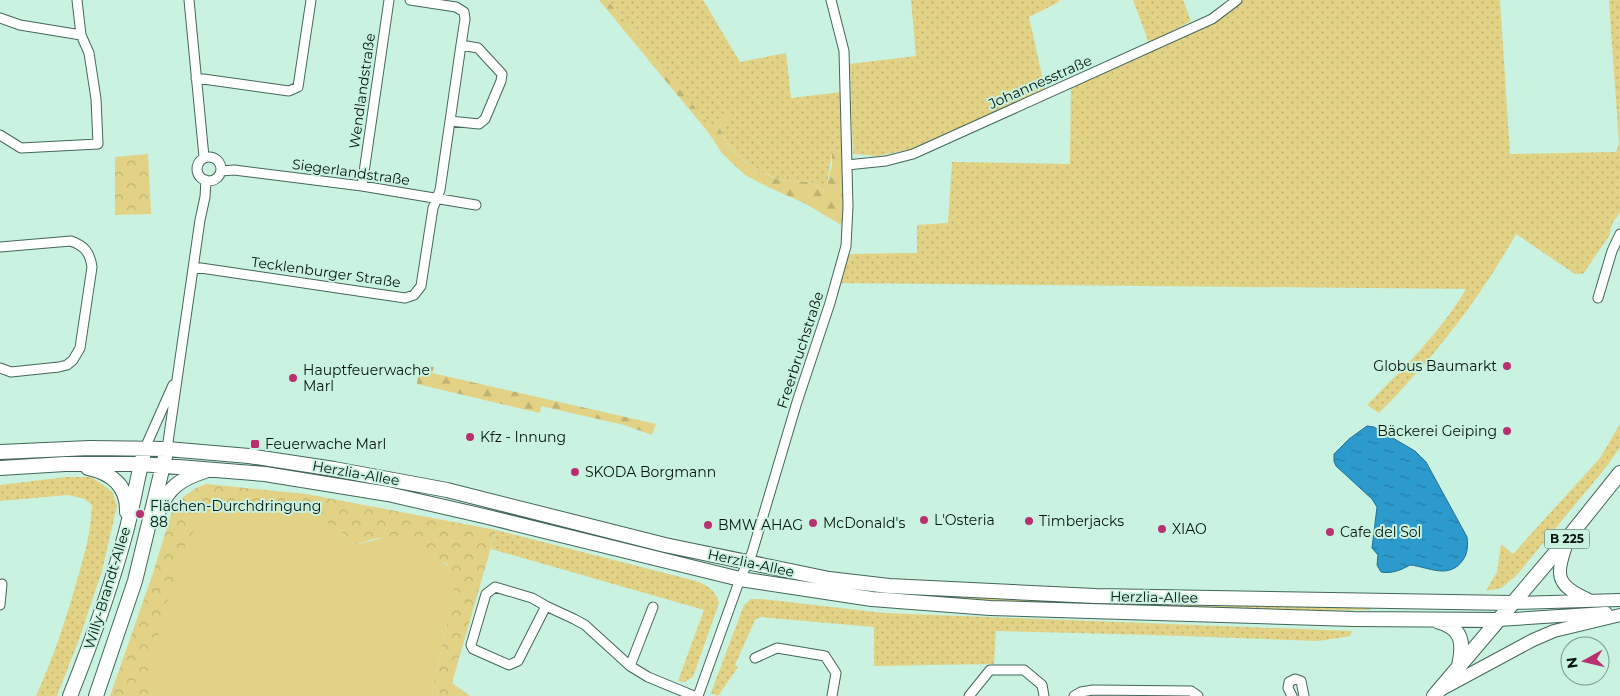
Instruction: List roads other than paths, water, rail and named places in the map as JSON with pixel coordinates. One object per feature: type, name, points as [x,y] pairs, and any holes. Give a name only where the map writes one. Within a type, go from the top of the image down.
[{"type":"main road","name":"Herzlia-Allee","points":[[0,452],[90,448],[145,448],[249,456],[386,478],[447,490],[656,543],[829,579],[889,586],[948,590],[1263,600],[1512,604]]},
{"type":"main road","name":"Willy-Brandt-Allee","points":[[70,696],[87,653],[126,528],[145,448]]},
{"type":"main road","name":"Willy-Brandt-Allee","points":[[96,696],[138,568],[167,449]]},
{"type":"main road","name":"Herzlia-Allee","points":[[0,468],[65,464],[141,464],[264,474],[373,491],[488,517],[740,579],[821,593],[872,599],[990,608],[1354,619],[1429,618],[1498,620]]},
{"type":"main road","points":[[65,464],[103,471],[118,483],[124,492],[127,504],[126,528]]},
{"type":"main road","points":[[138,568],[167,493],[176,484],[190,476],[210,469]]},
{"type":"main road","name":"B 225","points":[[1437,693],[1568,538],[1620,473]]},
{"type":"main road","points":[[1568,538],[1559,572],[1562,582],[1569,591],[1589,600]]},
{"type":"main road","points":[[1512,604],[1620,600]]},
{"type":"main road","points":[[1498,620],[1603,612],[1620,615]]},
{"type":"main road","points":[[1437,693],[1498,657],[1554,631],[1620,615]]},
{"type":"main road","points":[[1429,618],[1452,627],[1461,638],[1462,650],[1458,669]]},
{"type":"street","points":[[0,135],[21,148],[98,144],[95,90],[89,53],[81,35],[77,0]]},
{"type":"street","points":[[189,0],[204,157]]},
{"type":"street","points":[[196,78],[289,91],[298,87],[311,0]]},
{"type":"street","name":"Wendlandstraße","points":[[362,186],[390,0]]},
{"type":"street","points":[[410,0],[456,7],[464,12],[465,19],[440,190],[436,198]]},
{"type":"street","name":"Freerbruchstraße","points":[[698,696],[740,579],[752,553],[846,246],[848,208],[844,51],[831,0]]},
{"type":"street","name":"Johannesstraße","points":[[846,165],[886,161],[913,154],[1212,19],[1236,0]]},
{"type":"street","points":[[0,18],[20,25],[81,35]]},
{"type":"street","points":[[450,121],[479,124],[485,119],[501,81],[502,74],[478,48],[461,45]]},
{"type":"street","points":[[204,157],[211,157],[218,160],[221,171],[214,180],[206,180],[200,177],[197,171],[197,164],[204,157]]},
{"type":"street","name":"Siegerlandstraße","points":[[221,171],[234,170],[362,186],[476,205]]},
{"type":"street","points":[[167,449],[206,180]]},
{"type":"street","name":"Tecklenburger Straße","points":[[194,267],[405,298],[414,295],[421,286],[436,198]]},
{"type":"street","points":[[1598,298],[1612,251],[1620,234]]},
{"type":"street","points":[[0,247],[71,241],[80,244],[87,250],[91,257],[92,267],[80,348],[73,360],[67,365],[59,367],[11,372],[0,368]]},
{"type":"street","points":[[145,448],[178,373]]},
{"type":"street","points":[[0,605],[2,584]]},
{"type":"street","points":[[546,606],[518,661],[514,664],[509,665],[473,649],[471,645],[486,594],[495,587],[532,598],[585,625],[630,666],[648,678],[694,696]]},
{"type":"street","points":[[630,666],[653,607]]},
{"type":"street","points":[[755,658],[777,648],[825,656],[836,673],[832,696]]},
{"type":"street","points":[[969,696],[990,670],[1024,670],[1042,685],[1044,696]]},
{"type":"street","points":[[1292,696],[1288,688],[1288,682],[1295,679],[1301,681],[1304,696]]},
{"type":"street","points":[[1074,696],[1081,692],[1093,690],[1191,691],[1198,696]]},
{"type":"water","points":[[1367,426],[1374,427],[1415,451],[1426,462],[1467,537],[1466,555],[1451,570],[1438,571],[1410,565],[1396,571],[1381,572],[1377,565],[1378,555],[1372,548],[1377,507],[1372,499],[1336,466],[1334,461],[1334,454],[1349,439]]},
{"type":"place","name":"Globus Baumarkt","points":[[1507,366]]},
{"type":"place","name":"Hauptfeuerwache Marl","points":[[293,378]]},
{"type":"place","name":"Bäckerei Geiping","points":[[1507,431]]},
{"type":"place","name":"Kfz - Innung","points":[[470,437]]},
{"type":"place","name":"Feuerwache Marl","points":[[255,444]]},
{"type":"place","name":"SKODA Borgmann","points":[[575,472]]},
{"type":"place","name":"Flächen-Durchdringung 88","points":[[140,514]]},
{"type":"place","name":"L'Osteria","points":[[924,520]]},
{"type":"place","name":"Timberjacks","points":[[1029,521]]},
{"type":"place","name":"McDonald's","points":[[813,523]]},
{"type":"place","name":"BMW AHAG","points":[[708,525]]},
{"type":"place","name":"XIAO","points":[[1162,529]]},
{"type":"place","name":"Cafe del Sol","points":[[1330,532]]}]
